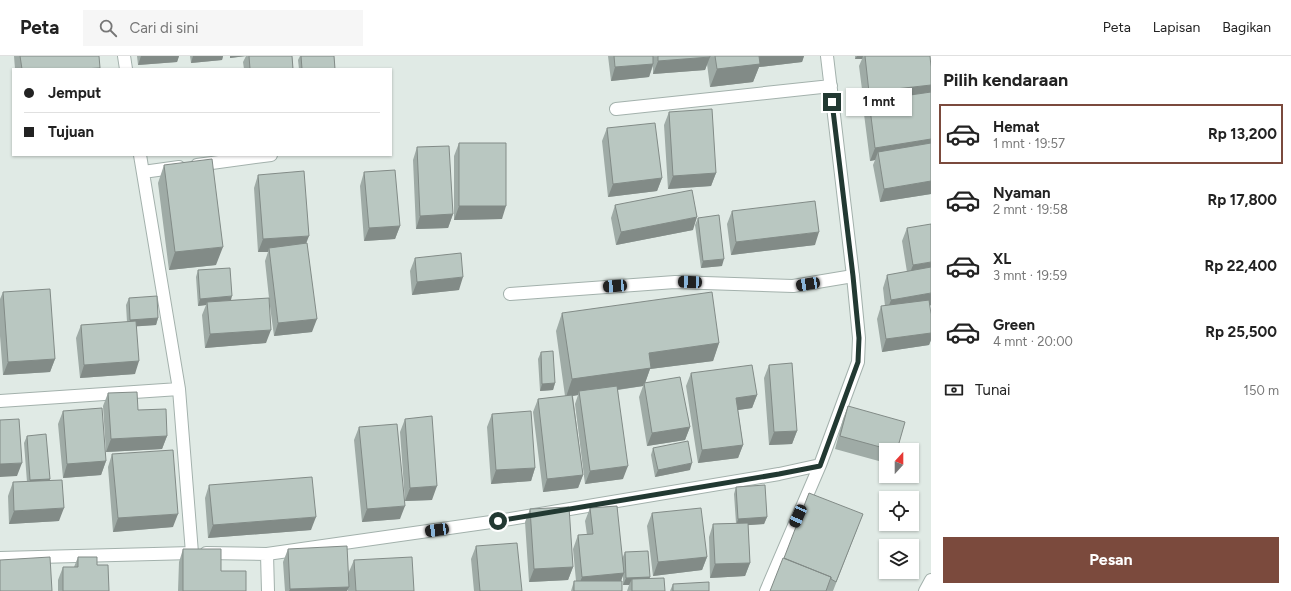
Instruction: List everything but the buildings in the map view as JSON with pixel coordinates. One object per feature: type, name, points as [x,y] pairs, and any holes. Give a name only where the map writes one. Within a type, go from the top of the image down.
[{"type":"street","points":[[124,56],[126,68]]},
{"type":"street","points":[[766,591],[820,466],[858,362],[859,338],[853,276],[827,56]]},
{"type":"street","points":[[616,109],[830,86]]},
{"type":"street","points":[[140,156],[179,389],[192,553]]},
{"type":"street","points":[[143,172],[264,156]]},
{"type":"street","points":[[510,294],[675,282],[793,286],[853,276]]},
{"type":"street","points":[[0,401],[179,389]]},
{"type":"street","points":[[0,558],[192,553],[267,554],[498,521],[820,466]]},
{"type":"street","points":[[267,554],[268,591]]},
{"type":"street","points":[[925,591],[931,580]]},
{"type":"route","points":[[498,521],[820,466],[858,362],[859,338],[832,102]]}]
